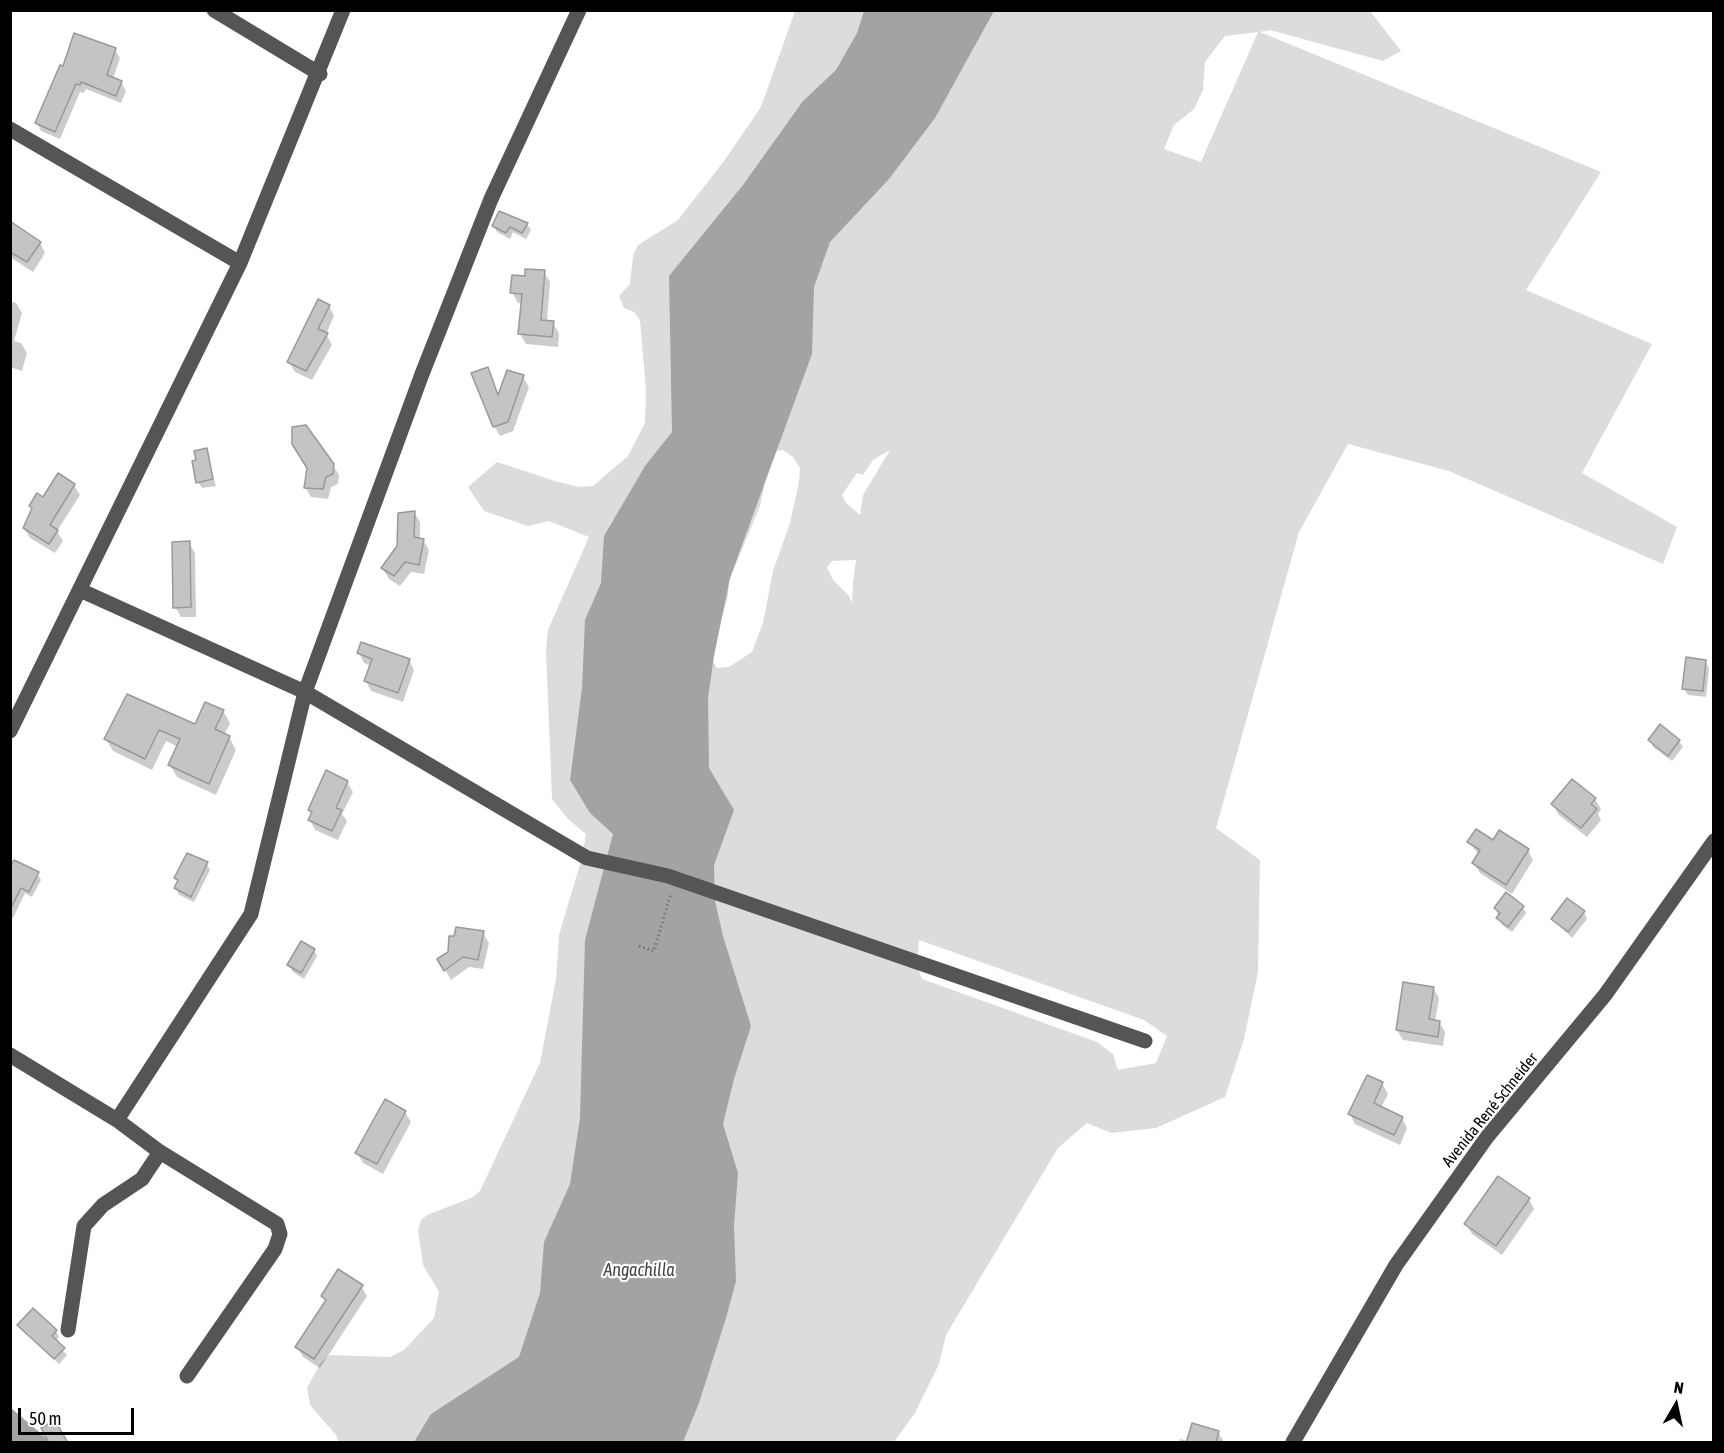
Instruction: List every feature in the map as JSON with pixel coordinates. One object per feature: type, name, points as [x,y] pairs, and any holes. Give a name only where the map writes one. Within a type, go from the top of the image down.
[{"type":"street","points":[[214,10],[320,74]]},
{"type":"street","points":[[10,731],[82,591],[240,263],[320,74],[343,10]]},
{"type":"street","points":[[117,1120],[251,914],[305,692],[422,374],[491,199],[579,10]]},
{"type":"street","points":[[10,129],[240,263]]},
{"type":"street","points":[[82,591],[305,692],[587,858],[675,879],[1145,1041]]},
{"type":"street","name":"Avenida René Schneider","points":[[1293,1443],[1396,1265],[1487,1137],[1605,995],[1713,841]]},
{"type":"street","points":[[10,1055],[117,1120],[160,1152],[277,1224],[280,1234],[275,1249],[187,1376]]},
{"type":"street","points":[[68,1330],[84,1226],[103,1205],[142,1179],[160,1152]]},
{"type":"path","points":[[639,946],[654,951],[675,879]]},
{"type":"shaded area","points":[[795,11],[1370,11],[1401,51],[1383,61],[1270,30],[1260,32],[1601,172],[1526,290],[1652,344],[1582,473],[1677,527],[1663,564],[1449,471],[1348,444],[1299,532],[1216,828],[1260,860],[1258,972],[1244,1039],[1225,1097],[1156,1128],[1111,1133],[1087,1123],[1058,1148],[946,1335],[939,1364],[915,1413],[894,1442],[339,1442],[336,1435],[310,1405],[307,1388],[320,1364],[329,1355],[390,1357],[404,1350],[434,1318],[439,1292],[423,1265],[418,1230],[421,1220],[427,1215],[471,1198],[480,1191],[540,1063],[556,979],[559,935],[582,858],[586,834],[568,819],[552,799],[546,650],[548,630],[589,537],[549,521],[528,526],[484,511],[468,487],[497,462],[558,482],[579,487],[593,486],[628,456],[645,423],[646,390],[640,320],[634,312],[624,308],[619,296],[630,284],[633,256],[638,245],[678,220],[724,161],[761,107]],"holes":[[[1258,32],[1201,162],[1164,149],[1174,125],[1194,109],[1203,90],[1205,62],[1225,36]],[[783,450],[793,457],[800,468],[799,482],[790,523],[773,571],[763,623],[752,652],[729,667],[717,668],[710,658],[728,596],[729,581],[760,506],[764,488],[762,469],[776,451]],[[890,450],[863,495],[860,515],[846,503],[842,495],[857,473],[863,475],[873,460]],[[856,560],[852,604],[849,596],[833,580],[827,567],[832,561]],[[919,940],[1144,1020],[1167,1036],[1156,1063],[1118,1070],[1113,1054],[1097,1042],[922,979],[917,966]]]},
{"type":"water","name":"Angachilla","points":[[864,11],[994,11],[935,118],[889,179],[830,242],[814,287],[812,354],[730,578],[714,656],[708,698],[709,768],[734,810],[714,865],[715,901],[723,936],[751,1026],[723,1124],[738,1173],[734,1226],[736,1281],[726,1318],[699,1403],[683,1442],[414,1442],[431,1414],[519,1357],[540,1293],[544,1242],[570,1184],[580,1118],[585,940],[613,834],[590,813],[570,780],[582,688],[585,620],[601,583],[604,536],[645,466],[672,432],[669,276],[743,185],[803,101],[836,70],[857,33]]},
{"type":"water","points":[[11,1408],[51,1442],[11,1442]]},
{"type":"building","points":[[74,33],[116,48],[107,75],[122,81],[116,96],[81,82],[80,85],[76,84],[55,132],[35,123],[60,65],[63,66]]},
{"type":"building","points":[[499,211],[528,223],[522,233],[510,227],[506,233],[492,226]]},
{"type":"building","points":[[10,221],[41,242],[27,262],[10,252]]},
{"type":"building","points":[[525,269],[545,270],[541,320],[554,321],[552,337],[518,334],[522,294],[510,293],[512,275],[525,276]]},
{"type":"building","points":[[318,299],[330,305],[318,329],[328,333],[306,371],[287,362]]},
{"type":"building","points":[[488,367],[498,395],[507,370],[524,375],[508,422],[493,427],[471,373]]},
{"type":"building","points":[[306,425],[334,464],[333,474],[326,477],[323,489],[304,488],[307,468],[292,444],[292,427]]},
{"type":"building","points":[[207,448],[213,479],[196,483],[192,461],[196,460],[194,451]]},
{"type":"building","points":[[58,473],[75,484],[50,525],[58,530],[49,544],[23,528],[32,508],[29,506],[37,493],[43,497]]},
{"type":"building","points":[[415,511],[414,537],[424,539],[419,565],[405,562],[394,576],[381,568],[397,546],[398,513]]},
{"type":"building","points":[[190,541],[191,607],[173,608],[172,542]]},
{"type":"building","points":[[361,642],[410,659],[398,693],[364,681],[372,659],[357,653]]},
{"type":"building","points":[[1686,657],[1706,660],[1703,691],[1682,689]]},
{"type":"building","points":[[127,694],[195,724],[205,702],[224,710],[215,729],[230,736],[209,784],[168,765],[180,739],[159,730],[145,759],[104,739]]},
{"type":"building","points":[[1660,724],[1680,740],[1668,756],[1648,740]]},
{"type":"building","points":[[326,770],[348,781],[336,808],[342,810],[332,831],[308,820],[312,812],[308,810]]},
{"type":"building","points":[[1572,779],[1596,798],[1591,804],[1597,809],[1581,828],[1551,804]]},
{"type":"building","points":[[1476,829],[1493,840],[1499,830],[1529,849],[1506,885],[1472,863],[1480,850],[1467,842]]},
{"type":"building","points":[[187,853],[208,862],[191,897],[174,888],[178,880],[174,878]]},
{"type":"building","points":[[14,860],[39,872],[29,892],[21,888],[10,910],[10,867]]},
{"type":"building","points":[[1506,892],[1524,906],[1508,927],[1496,918],[1500,913],[1494,908]]},
{"type":"building","points":[[1567,898],[1585,911],[1568,932],[1551,919]]},
{"type":"building","points":[[456,927],[484,931],[478,960],[463,957],[444,971],[437,959],[448,952],[449,936],[454,936]]},
{"type":"building","points":[[301,941],[315,949],[301,973],[287,965]]},
{"type":"building","points":[[1403,982],[1434,987],[1429,1019],[1440,1021],[1438,1037],[1396,1030]]},
{"type":"building","points":[[1367,1075],[1383,1082],[1374,1103],[1403,1117],[1394,1135],[1348,1114]]},
{"type":"building","points":[[385,1099],[406,1111],[377,1164],[355,1153]]},
{"type":"building","points":[[1498,1176],[1530,1198],[1496,1246],[1464,1224]]},
{"type":"building","points":[[338,1269],[363,1285],[314,1359],[295,1347],[326,1300],[321,1296]]},
{"type":"building","points":[[33,1308],[57,1330],[52,1336],[65,1348],[54,1359],[17,1325]]},
{"type":"building","points":[[55,1420],[68,1443],[49,1443],[41,1428]]},
{"type":"building","points":[[1192,1423],[1219,1431],[1216,1443],[1186,1443]]}]
